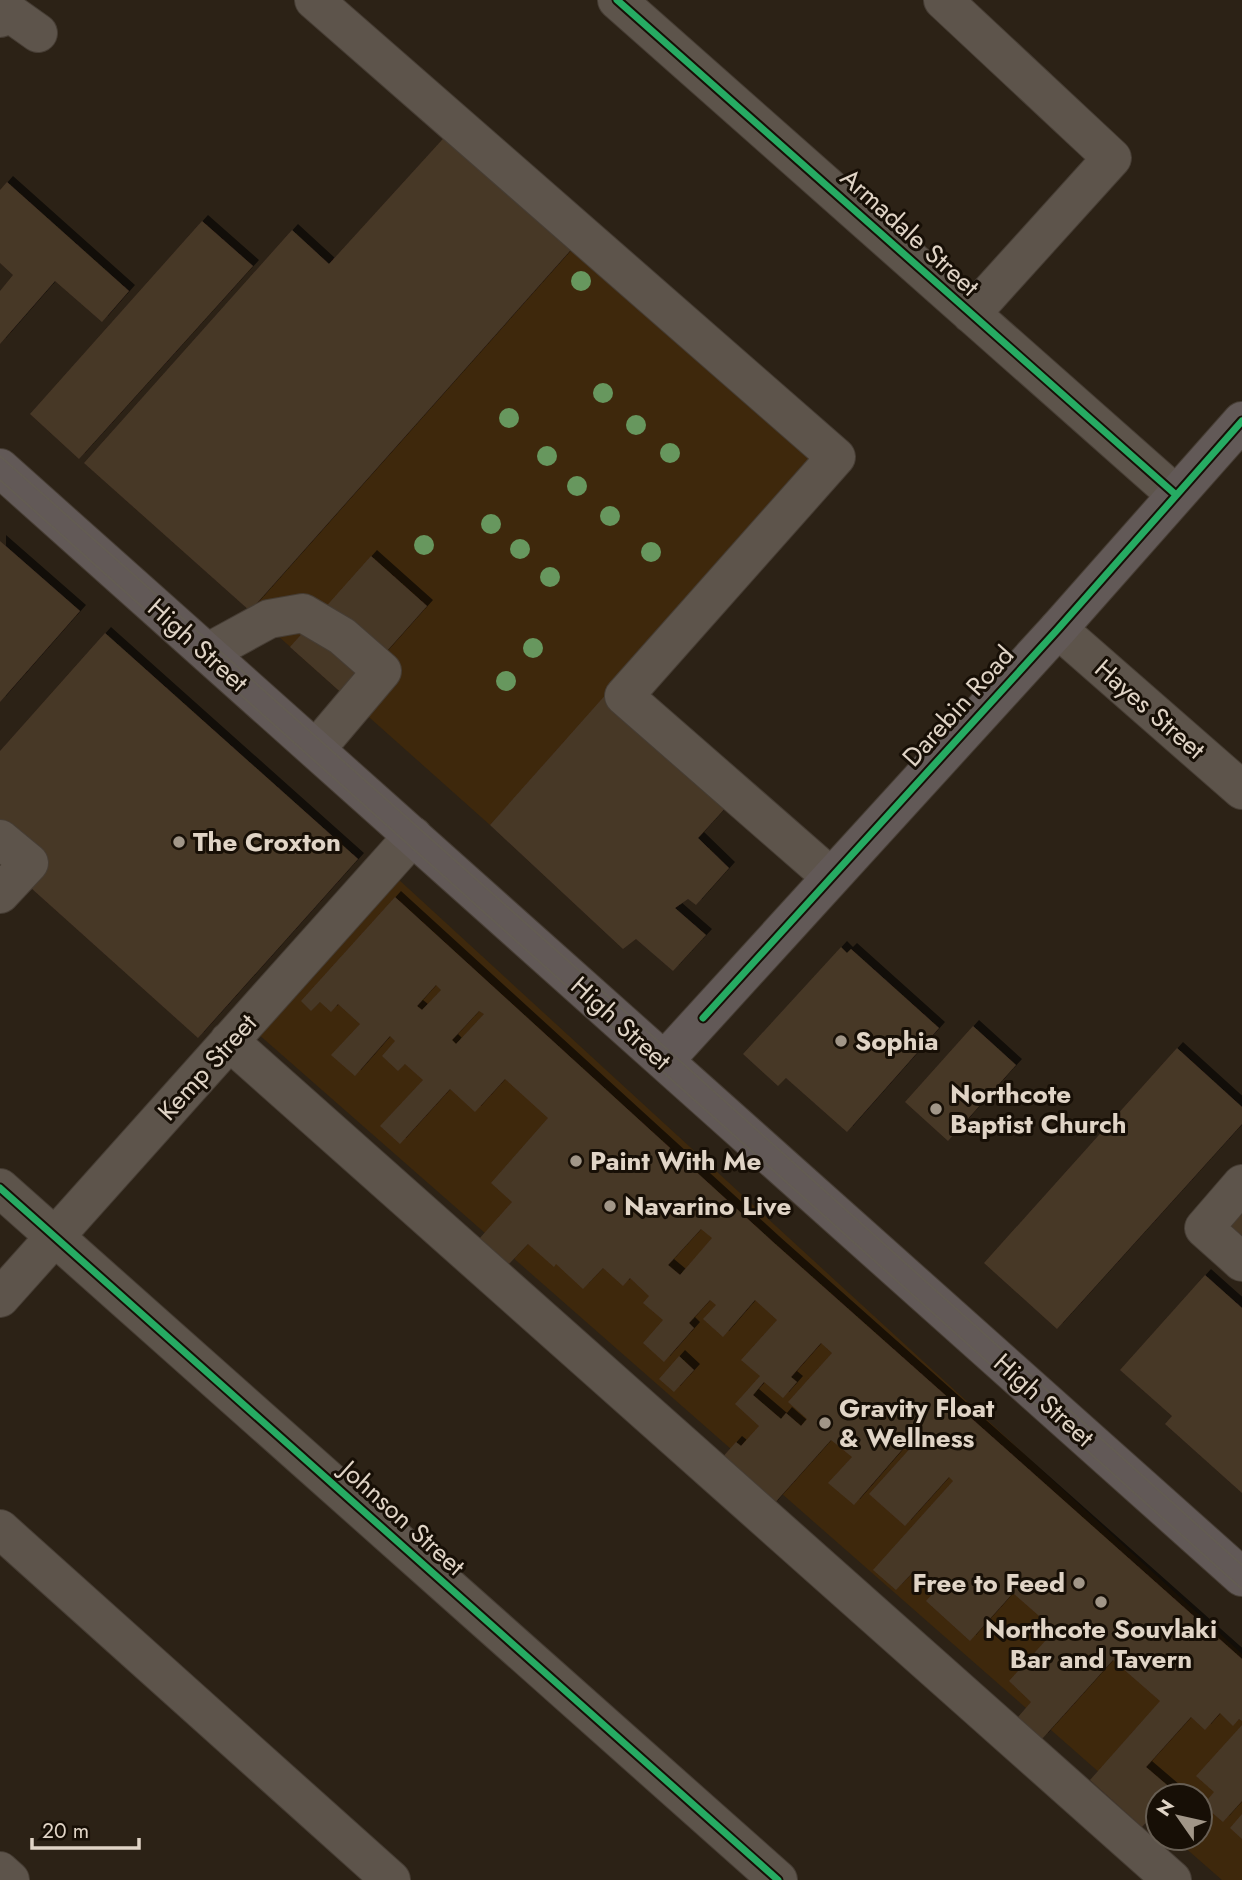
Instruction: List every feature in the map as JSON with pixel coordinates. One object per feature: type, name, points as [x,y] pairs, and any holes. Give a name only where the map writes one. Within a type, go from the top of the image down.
[{"type":"main road","name":"Darebin Road","points":[[664,1062],[1058,629],[1242,421]]},
{"type":"main road","name":"High Street","points":[[0,468],[1242,1577]]},
{"type":"street","points":[[314,0],[836,457],[624,696],[831,877]]},
{"type":"street","name":"Armadale Street","points":[[617,0],[1175,494]]},
{"type":"street","points":[[943,0],[1112,158],[971,314]]},
{"type":"street","points":[[0,18],[7,11],[38,33]]},
{"type":"street","points":[[209,654],[269,619],[303,613],[342,636],[382,671],[316,749]]},
{"type":"street","name":"Hayes Street","points":[[1058,629],[1238,779]]},
{"type":"street","name":"Kemp Street","points":[[0,1298],[413,836]]},
{"type":"street","points":[[0,839],[29,863],[0,894]]},
{"type":"street","points":[[229,1041],[1158,1875]]},
{"type":"street","points":[[1242,1184],[1204,1228],[1242,1262]]},
{"type":"street","name":"Johnson Street","points":[[0,1188],[778,1880]]},
{"type":"street","points":[[0,1529],[391,1880]]},
{"type":"street","points":[[0,1871],[10,1880]]},
{"type":"shaded area","points":[[577,243],[836,457],[490,825],[250,611]]},
{"type":"shaded area","points":[[397,878],[1242,1654],[1242,1880],[1222,1880],[1190,1852],[1214,1852],[1214,1782],[1144,1782],[1144,1812],[257,1033]]},
{"type":"building","points":[[451,130],[577,243],[250,611],[84,463],[292,230],[329,264]]},
{"type":"building","points":[[7,182],[129,291],[102,322],[55,281],[0,344],[0,291],[13,275],[0,263],[0,190]]},
{"type":"building","points":[[202,221],[253,266],[79,459],[30,414]]},
{"type":"building","points":[[0,541],[80,611],[0,702]]},
{"type":"building","points":[[371,556],[427,606],[346,697],[290,647]]},
{"type":"building","name":"The Croxton","points":[[105,633],[358,859],[198,1038],[21,879],[0,825],[0,751]]},
{"type":"building","points":[[608,692],[729,804],[698,838],[729,868],[696,905],[688,899],[675,908],[706,935],[673,971],[636,939],[623,949],[490,825]]},
{"type":"building","points":[[395,897],[773,1242],[1242,1659],[1242,1721],[1239,1719],[1233,1726],[1220,1713],[1205,1730],[1191,1717],[1146,1767],[1164,1782],[1144,1782],[1142,1827],[1090,1780],[1160,1701],[1113,1660],[1042,1739],[1018,1717],[1031,1702],[1009,1681],[1055,1630],[1013,1593],[970,1641],[926,1601],[935,1591],[913,1572],[896,1590],[873,1570],[953,1481],[949,1477],[905,1526],[869,1494],[924,1433],[920,1429],[854,1505],[828,1483],[852,1457],[831,1440],[772,1506],[720,1460],[736,1442],[741,1446],[759,1426],[735,1404],[760,1376],[741,1360],[777,1320],[755,1300],[723,1337],[703,1319],[716,1305],[710,1300],[689,1323],[694,1328],[664,1362],[643,1343],[663,1320],[643,1303],[649,1296],[630,1278],[623,1286],[603,1268],[583,1289],[556,1264],[554,1267],[528,1244],[508,1265],[479,1239],[512,1202],[491,1183],[548,1118],[505,1079],[475,1112],[450,1089],[400,1144],[380,1126],[423,1080],[405,1064],[398,1071],[382,1056],[395,1041],[390,1036],[355,1076],[331,1055],[360,1024],[338,1004],[331,1012],[320,1002],[311,1011],[301,1001]],"holes":[[[436,985],[441,990],[422,1010],[417,1006]],[[479,1011],[484,1014],[456,1044],[452,1040]],[[701,1229],[712,1238],[680,1275],[668,1265]],[[821,1343],[832,1353],[788,1402],[807,1419],[801,1426],[786,1413],[781,1419],[753,1395],[764,1382],[783,1398],[797,1382],[791,1377]]]},
{"type":"building","name":"Sophia","points":[[841,947],[847,953],[851,949],[939,1028],[847,1132],[786,1078],[778,1086],[743,1054]]},
{"type":"building","points":[[973,1026],[1016,1065],[948,1141],[905,1102]]},
{"type":"building","points":[[1177,1048],[1242,1107],[1242,1124],[1057,1329],[984,1263]]},
{"type":"building","points":[[1242,1209],[1242,1257],[1218,1236]]},
{"type":"building","points":[[1205,1275],[1242,1308],[1242,1493],[1165,1424],[1172,1416],[1120,1370]]},
{"type":"building","points":[[679,1356],[694,1370],[674,1392],[659,1379]]},
{"type":"building","points":[[1242,1725],[1242,1801],[1223,1822],[1214,1814],[1214,1782],[1203,1782],[1196,1776]]},
{"type":"building","points":[[1242,1814],[1242,1839],[1230,1828]]},
{"type":"tram line","points":[[0,456],[1242,1565]]},
{"type":"tram line","points":[[0,480],[1242,1589]]},
{"type":"cycle path","points":[[617,0],[1175,494]]},
{"type":"cycle path","points":[[703,1018],[1058,629],[1242,421]]},
{"type":"cycle path","points":[[0,1188],[778,1880]]},
{"type":"place","name":"The Croxton","points":[[179,842]]},
{"type":"place","name":"Sophia","points":[[841,1041]]},
{"type":"place","name":"Northcote Baptist Church","points":[[936,1109]]},
{"type":"place","name":"Paint With Me","points":[[576,1161]]},
{"type":"place","name":"Navarino Live","points":[[610,1206]]},
{"type":"place","name":"Gravity Float & Wellness","points":[[825,1423]]},
{"type":"place","name":"Free to Feed","points":[[1079,1583]]},
{"type":"place","name":"Northcote Souvlaki Bar and Tavern","points":[[1101,1602]]}]
